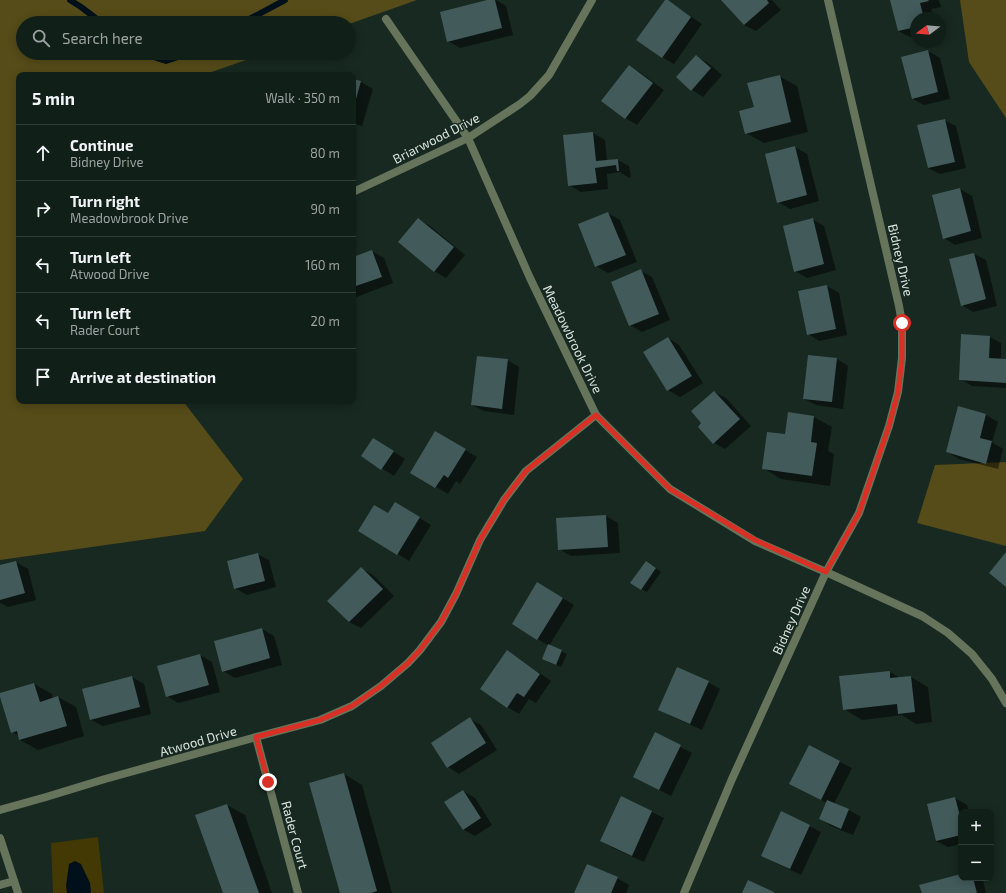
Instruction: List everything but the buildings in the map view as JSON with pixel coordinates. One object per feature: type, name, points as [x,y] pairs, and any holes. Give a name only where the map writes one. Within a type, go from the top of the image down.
[{"type":"street","name":"Briarwood Drive","points":[[356,191],[468,138],[530,96],[549,75],[592,0]]},
{"type":"street","name":"Bidney Drive","points":[[684,893],[732,780],[826,572],[859,513],[898,392],[902,358],[902,323],[899,306],[828,0]]},
{"type":"street","name":"Meadowbrook Drive","points":[[386,19],[468,138],[530,278],[596,415],[670,489],[755,540],[922,616],[948,633],[972,654],[992,679],[1006,702]]},
{"type":"street","name":"Atwood Drive","points":[[0,810],[105,779],[320,720],[352,706],[381,686],[408,663],[441,622],[456,594],[480,540],[504,500],[526,471],[596,415]]},
{"type":"street","name":"Rader Court","points":[[256,737],[298,893]]},
{"type":"street","points":[[0,838],[18,893]]},
{"type":"street","points":[[0,885],[14,881]]},
{"type":"shaded area","points":[[0,0],[417,0],[356,22],[356,16],[16,16],[16,60],[246,60],[212,72],[16,72],[16,404],[185,404],[243,479],[205,531],[0,560]]},
{"type":"shaded area","points":[[960,0],[1006,0],[1006,118],[969,62]]},
{"type":"shaded area","points":[[1006,462],[1006,546],[917,523],[935,465]]},
{"type":"shaded area","points":[[98,837],[104,893],[53,893],[51,843]]},
{"type":"water","points":[[75,861],[81,864],[90,883],[91,893],[67,893],[66,886],[69,864]]},
{"type":"waterway","points":[[70,0],[93,16]]},
{"type":"waterway","points":[[255,16],[285,0]]},
{"type":"waterway","points":[[163,60],[169,60]]},
{"type":"route","points":[[268,782],[256,737],[320,720],[352,706],[381,686],[408,663],[441,622],[456,594],[480,540],[504,500],[526,471],[596,415],[670,489],[755,540],[826,572],[859,513],[889,426],[898,392],[902,358],[902,323]]}]
